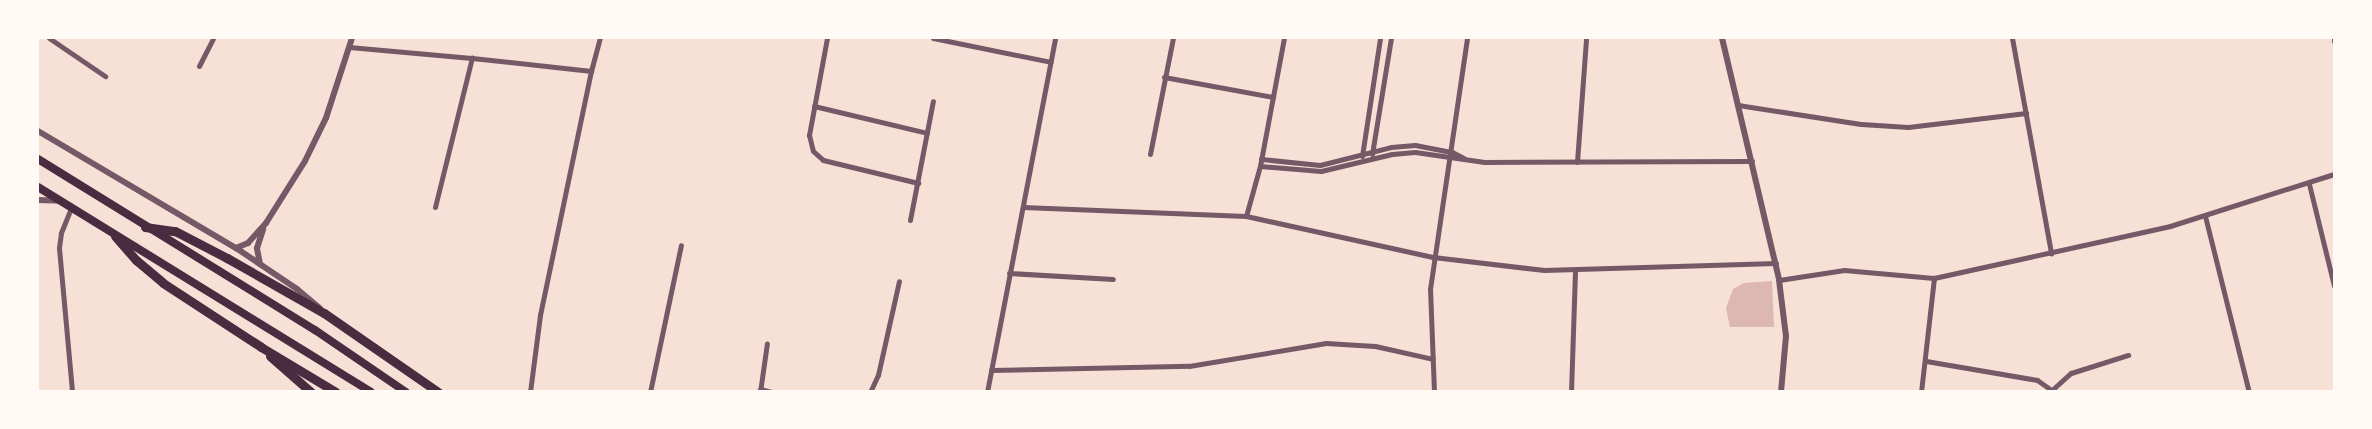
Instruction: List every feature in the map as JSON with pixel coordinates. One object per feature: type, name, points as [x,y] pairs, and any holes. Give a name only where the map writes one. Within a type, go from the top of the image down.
[{"type":"highway","points":[[145,227],[184,236],[324,313],[438,392]]},
{"type":"highway","points":[[115,236],[156,277],[261,347],[336,392]]},
{"type":"highway","points":[[261,347],[310,392]]},
{"type":"main road","points":[[38,159],[145,227],[315,330],[406,392]]},
{"type":"main road","points":[[38,187],[115,236],[251,316],[371,392]]},
{"type":"street","points":[[49,38],[106,76]]},
{"type":"street","points":[[199,66],[214,38]]},
{"type":"street","points":[[260,264],[257,248],[266,224],[315,141],[352,38]]},
{"type":"street","points":[[530,392],[540,315],[591,71],[600,38]]},
{"type":"street","points":[[827,38],[809,135],[816,156],[836,164],[918,183]]},
{"type":"street","points":[[933,38],[1051,62]]},
{"type":"street","points":[[987,392],[1055,38]]},
{"type":"street","points":[[1150,154],[1173,38]]},
{"type":"street","points":[[1246,216],[1260,162],[1284,38]]},
{"type":"street","points":[[1362,162],[1380,38]]},
{"type":"street","points":[[1372,159],[1391,38]]},
{"type":"street","points":[[1434,392],[1430,289],[1433,257],[1451,159],[1467,38]]},
{"type":"street","points":[[1577,162],[1586,38]]},
{"type":"street","points":[[1722,38],[1776,262],[1786,336],[1781,392]]},
{"type":"street","points":[[2012,38],[2051,253]]},
{"type":"street","points":[[349,47],[591,71]]},
{"type":"street","points":[[1378,50],[1389,50]]},
{"type":"street","points":[[435,207],[472,58]]},
{"type":"street","points":[[1164,76],[1273,97]]},
{"type":"street","points":[[910,220],[934,100]]},
{"type":"street","points":[[1738,105],[1861,124],[1908,128],[2026,113]]},
{"type":"street","points":[[814,106],[928,133]]},
{"type":"street","points":[[38,131],[236,248],[306,295],[324,313]]},
{"type":"street","points":[[1260,162],[1320,165],[1372,152],[1415,145],[1452,152],[1465,158]]},
{"type":"street","points":[[1260,162],[1321,172],[1372,159],[1415,152],[1451,159],[1577,162],[1752,162]]},
{"type":"street","points":[[1779,280],[1844,270],[1934,278],[2051,253],[2205,216],[2309,184],[2334,174]]},
{"type":"street","points":[[2309,184],[2334,286]]},
{"type":"street","points":[[38,200],[61,201]]},
{"type":"street","points":[[1023,207],[1246,216],[1433,257],[1575,272],[1776,262]]},
{"type":"street","points":[[71,208],[61,233],[59,248],[72,392]]},
{"type":"street","points":[[2205,216],[2248,392]]},
{"type":"street","points":[[236,248],[248,243],[266,224]]},
{"type":"street","points":[[650,392],[681,245]]},
{"type":"street","points":[[1570,392],[1575,272]]},
{"type":"street","points":[[1009,273],[1113,278]]},
{"type":"street","points":[[1921,392],[1934,278]]},
{"type":"street","points":[[870,392],[878,375],[899,280]]},
{"type":"street","points":[[766,343],[760,390],[772,392]]},
{"type":"street","points":[[991,370],[1189,366],[1326,343],[1375,346],[1433,358]]},
{"type":"street","points":[[1926,360],[1992,370],[2037,380],[2053,390],[2071,372],[2128,355]]},
{"type":"shaded area","points":[[1772,281],[1774,327],[1730,327],[1726,308],[1733,289],[1744,283]]}]
